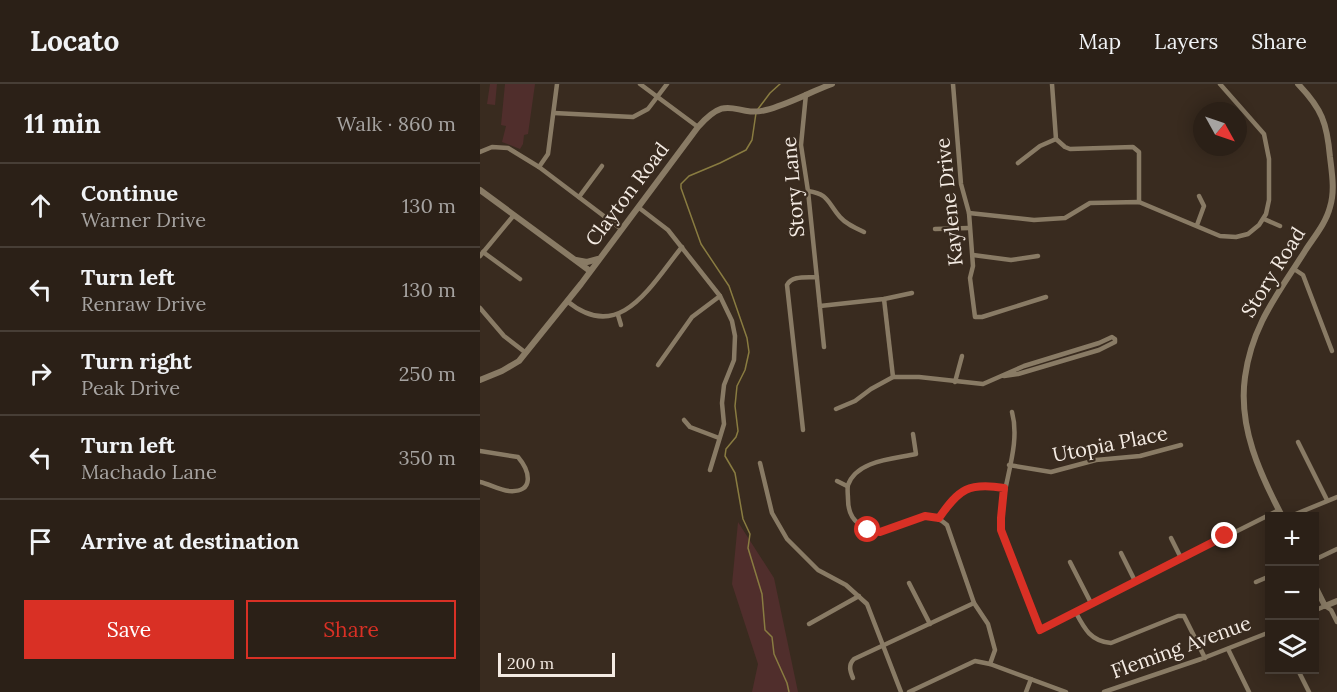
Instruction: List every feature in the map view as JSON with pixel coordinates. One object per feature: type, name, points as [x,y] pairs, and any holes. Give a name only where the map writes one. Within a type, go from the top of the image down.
[{"type":"street","points":[[538,167],[548,154],[557,84]]},
{"type":"street","points":[[640,84],[698,127]]},
{"type":"street","points":[[554,113],[633,117],[648,109],[667,84]]},
{"type":"street","name":"Clayton Road","points":[[480,380],[513,366],[526,353],[708,116],[720,108],[731,107],[758,111],[832,84]]},
{"type":"street","name":"Kaylene Drive","points":[[952,84],[961,184],[969,213],[973,255],[970,278],[975,317],[982,317],[1046,297]]},
{"type":"street","points":[[1052,84],[1056,139]]},
{"type":"street","points":[[969,213],[1034,220],[1065,218],[1090,203],[1139,202],[1220,236],[1236,237],[1254,230],[1264,219],[1269,205],[1269,159],[1264,134],[1220,84]]},
{"type":"street","name":"Story Road","points":[[1281,512],[1246,430],[1244,387],[1254,334],[1325,219],[1333,196],[1325,123],[1315,103],[1299,84]]},
{"type":"street","name":"Story Lane","points":[[806,94],[801,145],[824,347]]},
{"type":"street","points":[[1056,139],[1070,149],[1132,147],[1139,152],[1139,202]]},
{"type":"street","points":[[1017,163],[1033,150],[1056,139]]},
{"type":"street","points":[[480,152],[492,147],[508,147],[621,229]]},
{"type":"street","points":[[579,197],[602,166]]},
{"type":"street","points":[[480,190],[590,271]]},
{"type":"street","points":[[808,191],[820,193],[827,198],[848,225],[864,232]]},
{"type":"street","points":[[1197,225],[1204,206],[1199,196]]},
{"type":"street","points":[[638,207],[668,230],[720,296],[732,321],[735,336],[734,360],[724,385],[722,403],[724,424],[710,470]]},
{"type":"street","points":[[514,215],[482,254],[519,279]]},
{"type":"street","points":[[1264,219],[1280,226]]},
{"type":"street","points":[[935,229],[969,228]]},
{"type":"street","points":[[566,301],[589,316],[618,315],[634,305],[681,247]]},
{"type":"street","points":[[973,255],[1011,260],[1038,256]]},
{"type":"street","points":[[575,260],[587,262],[598,259]]},
{"type":"street","points":[[1294,269],[1303,275],[1332,351]]},
{"type":"street","points":[[803,430],[786,289],[787,282],[792,279],[817,277]]},
{"type":"street","points":[[820,306],[884,299],[912,293]]},
{"type":"street","points":[[658,365],[692,317],[720,296]]},
{"type":"street","points":[[884,299],[893,377]]},
{"type":"street","points":[[481,311],[504,336],[526,353]]},
{"type":"street","points":[[618,315],[621,325]]},
{"type":"street","points":[[836,408],[855,402],[871,389],[893,377],[919,377],[983,384],[1024,366],[1112,337],[1115,339],[1115,342],[1099,350],[1018,374],[1004,375]]},
{"type":"street","points":[[956,381],[962,356]]},
{"type":"street","points":[[1012,412],[1016,428],[1004,488],[1001,530],[1040,630],[1225,536],[1265,520]]},
{"type":"street","points":[[684,420],[690,427],[719,438]]},
{"type":"street","points":[[913,434],[916,454],[870,464],[859,470],[848,486],[848,509],[855,521],[868,530],[880,532],[925,516],[939,518],[947,525],[974,603],[988,624],[995,650],[990,664]]},
{"type":"street","points":[[1298,442],[1327,500]]},
{"type":"street","name":"Utopia Place","points":[[1009,465],[1051,472],[1096,460],[1140,456],[1181,446]]},
{"type":"street","points":[[480,451],[518,457],[529,478],[526,486],[509,491],[480,482]]},
{"type":"street","points":[[760,463],[772,513],[787,539],[818,570],[846,585],[867,604],[901,692]]},
{"type":"street","points":[[837,481],[848,486]]},
{"type":"street","points":[[939,518],[948,505],[963,491],[983,484],[1004,488]]},
{"type":"street","points":[[1300,512],[1337,497]]},
{"type":"street","points":[[1219,525],[1225,536]]},
{"type":"street","points":[[1171,538],[1181,558]]},
{"type":"street","points":[[1319,558],[1337,549]]},
{"type":"street","points":[[1121,553],[1135,581]]},
{"type":"street","points":[[1070,562],[1091,603]]},
{"type":"street","points":[[1256,582],[1265,578]]},
{"type":"street","points":[[909,583],[930,624]]},
{"type":"street","points":[[1319,594],[1337,622]]},
{"type":"street","points":[[809,624],[859,596]]},
{"type":"street","points":[[1319,609],[1337,601]]},
{"type":"street","points":[[853,678],[850,662],[974,603]]},
{"type":"street","points":[[1075,611],[1088,633],[1102,642],[1120,640],[1178,616],[1184,616],[1205,658]]},
{"type":"street","name":"Fleming Avenue","points":[[1104,692],[1228,650],[1265,634]]},
{"type":"street","points":[[1228,650],[1250,692]]},
{"type":"street","points":[[909,692],[975,661],[990,664],[1066,692]]},
{"type":"street","points":[[1300,674],[1309,692]]},
{"type":"street","points":[[1026,692],[1030,679]]},
{"type":"shaded area","points":[[490,84],[497,84],[495,105],[487,104]]},
{"type":"shaded area","points":[[505,84],[535,84],[528,134],[524,135],[520,149],[502,142],[506,126],[501,125]]},
{"type":"shaded area","points":[[738,522],[774,578],[798,692],[752,692],[758,664],[732,584]]},
{"type":"waterway","points":[[758,109],[780,84]]},
{"type":"waterway","points":[[756,113],[752,140],[746,150],[689,176],[681,184],[681,188],[701,244],[729,286],[747,338],[749,352],[745,370],[737,386],[735,406],[738,431],[726,449],[725,456],[735,473],[743,519],[750,534],[748,548],[762,594],[765,630],[772,637],[774,654],[789,692]]},
{"type":"route","points":[[868,530],[880,532],[925,516],[939,518],[948,505],[963,491],[983,484],[1004,488],[1001,530],[1040,630],[1225,536]]}]
